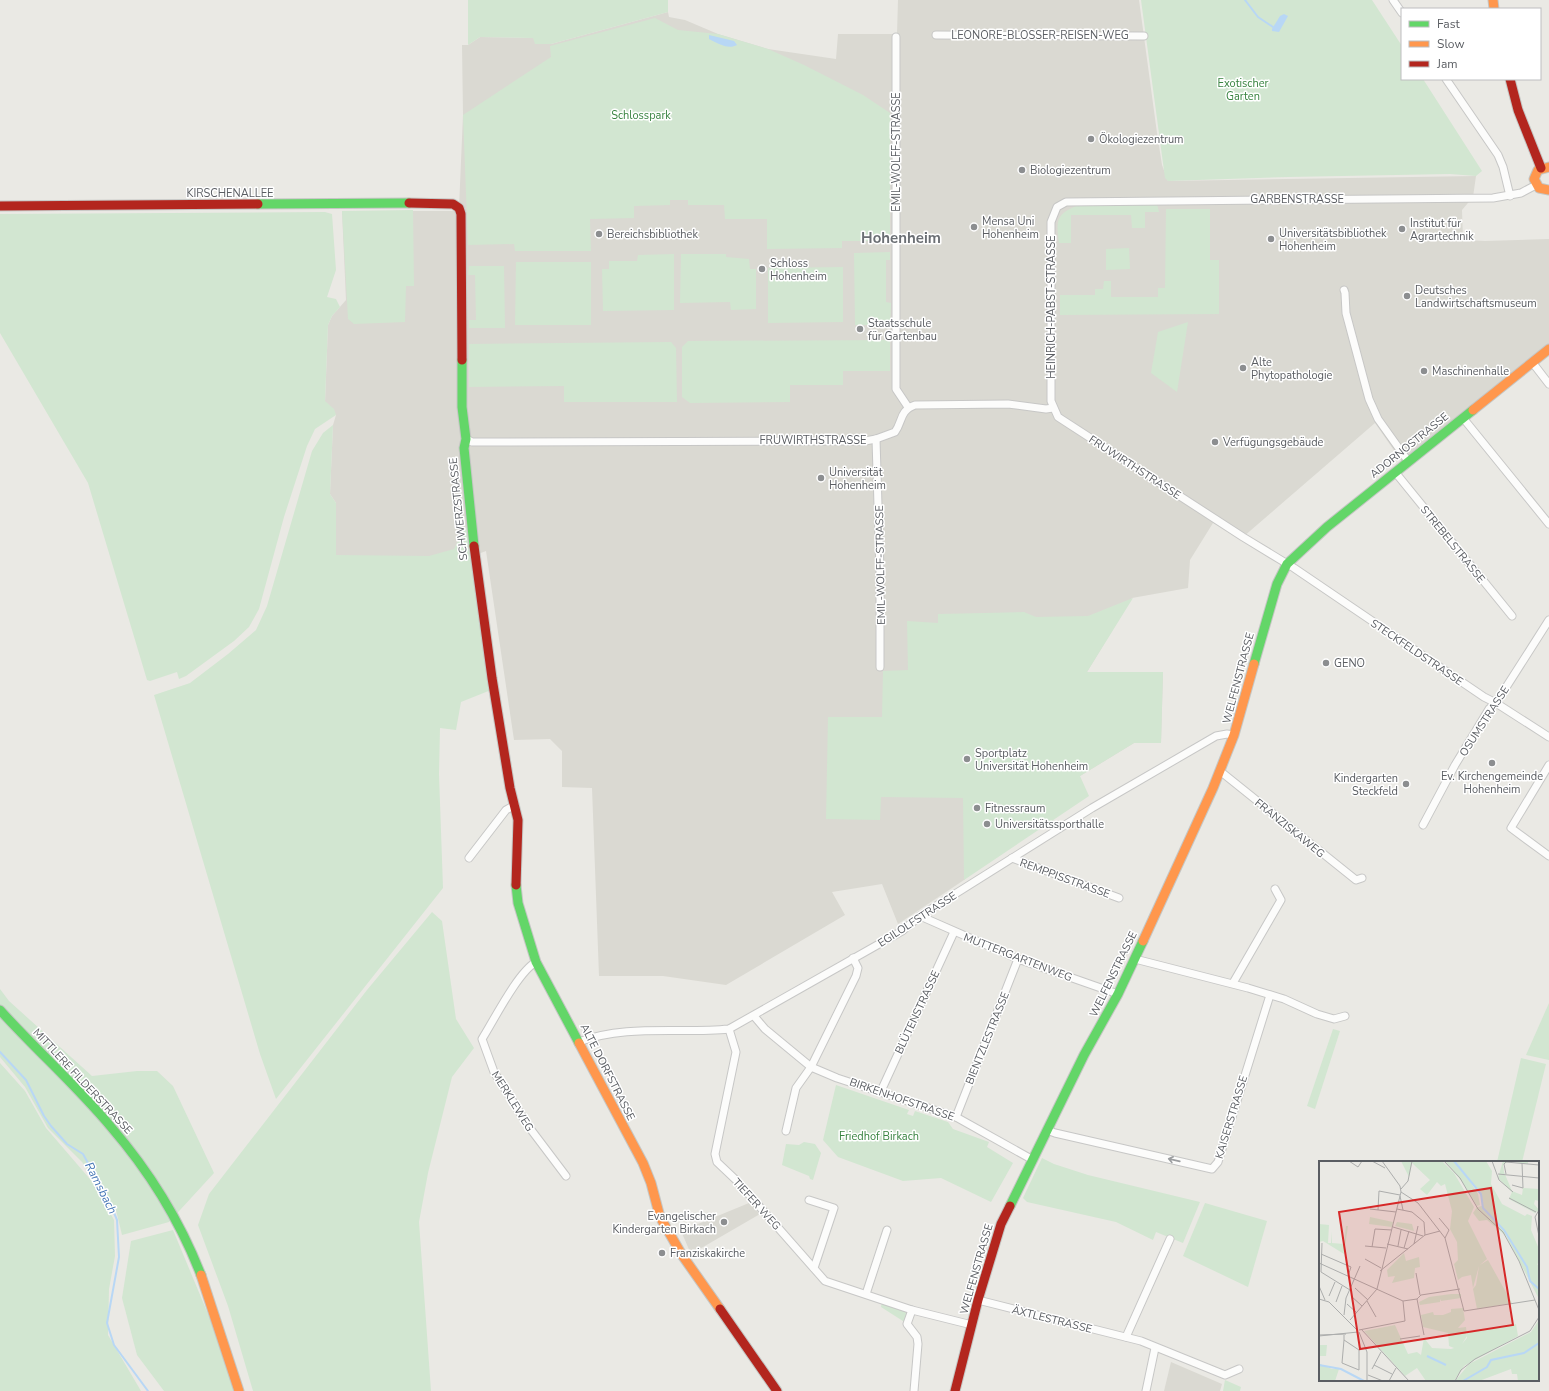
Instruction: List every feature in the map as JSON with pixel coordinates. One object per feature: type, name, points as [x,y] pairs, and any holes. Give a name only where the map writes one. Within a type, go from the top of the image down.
[{"type":"street","points":[[1393,0],[1401,12]]},
{"type":"street","name":"LEONORE-BLOSSER-REISEN-WEG","points":[[936,35],[1144,36]]},
{"type":"street","name":"EMIL-WOLFF-STRASSE","points":[[896,37],[896,389],[908,408]]},
{"type":"street","points":[[1447,80],[1498,155],[1503,167],[1510,196]]},
{"type":"street","points":[[1510,80],[1518,110],[1545,167],[1536,173],[1536,185],[1543,190],[1549,190]]},
{"type":"street","name":"GARBENSTRASSE","points":[[1057,207],[1066,202],[1086,200],[1493,198],[1510,196],[1536,185]]},
{"type":"street","name":"KIRSCHENALLEE","points":[[0,206],[417,203],[453,204],[459,208]]},
{"type":"street","name":"HEINRICH-PABST-STRASSE","points":[[1053,408],[1050,367],[1051,222],[1057,207]]},
{"type":"street","name":"SCHWERZSTRASSE","points":[[459,208],[461,221],[462,407],[466,439],[464,448],[470,515],[506,761],[515,805]]},
{"type":"street","points":[[1344,290],[1346,293],[1346,313],[1369,399],[1378,418],[1408,461]]},
{"type":"street","name":"ADORNOSTRASSE","points":[[1290,566],[1327,527],[1549,349]]},
{"type":"street","points":[[1532,362],[1549,384]]},
{"type":"street","points":[[908,408],[915,405],[1008,404],[1046,409],[1053,408]]},
{"type":"street","name":"FRUWIRTHSTRASSE","points":[[466,439],[472,442],[876,439],[895,432],[900,418],[908,408]]},
{"type":"street","name":"FRUWIRTHSTRASSE","points":[[1053,408],[1058,417],[1065,422],[1290,566]]},
{"type":"street","points":[[1463,418],[1549,524]]},
{"type":"street","name":"EMIL-WOLFF-STRASSE","points":[[876,439],[880,572],[880,668]]},
{"type":"street","name":"STREBELSTRASSE","points":[[1395,472],[1512,616]]},
{"type":"street","name":"STECKFELDSTRASSE","points":[[1290,566],[1484,697],[1549,737]]},
{"type":"street","name":"WELFENSTRASSE","points":[[955,1391],[978,1300],[1001,1224],[1084,1055],[1118,994],[1220,771],[1234,735],[1277,584],[1290,566]]},
{"type":"street","name":"OSUMSTRASSE","points":[[1423,825],[1455,765],[1489,709],[1496,703],[1549,620]]},
{"type":"street","name":"EGILOLFSTRASSE","points":[[579,1042],[598,1035],[618,1032],[706,1031],[729,1029],[902,930],[920,916],[1092,808],[1216,736],[1227,734],[1234,735]]},
{"type":"street","points":[[1549,765],[1511,828],[1549,856]]},
{"type":"street","name":"FRANZISKAWEG","points":[[1220,771],[1356,880],[1362,878]]},
{"type":"street","points":[[469,858],[506,810],[515,805]]},
{"type":"street","name":"ALTE DORFSTRASSE","points":[[515,805],[518,820],[515,876],[518,903],[536,962],[643,1163],[651,1183],[660,1217],[682,1255],[777,1391]]},
{"type":"street","name":"REMPPISSTRASSE","points":[[1012,858],[1119,898]]},
{"type":"street","points":[[1233,983],[1281,900],[1276,888]]},
{"type":"street","name":"MUTTERGARTENWEG","points":[[920,916],[1018,959],[1118,994]]},
{"type":"street","name":"BLÜTENSTRASSE","points":[[881,1092],[954,932]]},
{"type":"street","points":[[786,1131],[796,1088],[811,1067],[856,976],[858,968],[853,958]]},
{"type":"street","points":[[1135,958],[1233,983],[1334,1019],[1345,1016]]},
{"type":"street","name":"BIENTZLESTRASSE","points":[[956,1117],[1018,959]]},
{"type":"street","name":"MERKLEWEG","points":[[536,962],[530,966],[518,979],[482,1039],[494,1072],[529,1127],[566,1176]]},
{"type":"street","name":"KAISERSTRASSE","points":[[1047,1130],[1055,1134],[1212,1169],[1218,1162],[1270,995]]},
{"type":"street","name":"MITTLERE FILDERSTRASSE","points":[[0,1010],[102,1116],[130,1150],[163,1198],[193,1256],[207,1290],[239,1391]]},
{"type":"street","name":"BIRKENHOFSTRASSE","points":[[754,1016],[765,1029],[811,1067],[837,1078],[956,1117],[1033,1160]]},
{"type":"street","name":"TIEFER WEG","points":[[729,1029],[736,1052],[715,1154],[717,1162],[737,1181],[826,1281],[912,1310],[972,1326]]},
{"type":"street","points":[[809,1200],[834,1208],[814,1268]]},
{"type":"street","points":[[866,1294],[887,1230]]},
{"type":"street","points":[[1126,1337],[1170,1239]]},
{"type":"street","name":"ÄXTLESTRASSE","points":[[978,1300],[1142,1341],[1155,1348],[1225,1375],[1239,1369]]},
{"type":"street","points":[[912,1310],[907,1324],[917,1337],[918,1344],[914,1391]]},
{"type":"street","points":[[1146,1391],[1155,1348]]},
{"type":"shaded area","name":"Universität Hohenheim","points":[[898,0],[1139,0],[1162,165],[1168,181],[1476,176],[1473,197],[1462,210],[1463,240],[1485,241],[1549,239],[1549,345],[1402,462],[1375,423],[1243,537],[1213,523],[1190,560],[1188,588],[1132,598],[1087,672],[1163,672],[1161,743],[1134,743],[1080,776],[964,880],[898,924],[882,884],[832,892],[845,915],[726,985],[663,976],[599,976],[592,788],[562,787],[562,751],[550,739],[514,740],[486,551],[454,563],[336,566],[336,503],[330,494],[333,425],[336,415],[325,402],[328,325],[332,316],[346,300],[342,211],[453,211],[459,208],[463,115],[462,45],[468,45],[480,37],[533,38],[551,44],[668,12],[669,17],[685,20],[718,34],[768,49],[836,59],[838,34],[897,34]]},
{"type":"shaded area","name":"Evangelischer Kindergarten Birkach","points":[[749,1203],[760,1214],[691,1254],[681,1231]]},
{"type":"shaded area","points":[[1171,1362],[1222,1384],[1220,1391],[1164,1391]]},
{"type":"green space","points":[[468,0],[668,0],[668,12],[551,44],[535,44],[533,38],[480,37],[468,45]]},
{"type":"green space","name":"Exotischer Garten","points":[[1141,0],[1372,0],[1401,44],[1401,80],[1424,80],[1482,171],[1476,176],[1450,174],[1168,181],[1165,178]]},
{"type":"green space","name":"Schlosspark","points":[[655,18],[678,30],[718,34],[768,49],[804,65],[863,95],[890,113],[890,241],[842,241],[842,248],[767,249],[767,219],[725,219],[724,205],[688,205],[688,200],[670,200],[670,205],[634,206],[634,218],[590,219],[591,251],[515,251],[514,244],[468,245],[463,115],[551,57],[550,46]]},
{"type":"green space","points":[[1081,204],[1157,204],[1159,212],[1145,212],[1145,228],[1132,228],[1131,215],[1071,215],[1071,243],[1059,243],[1058,222],[1062,214]]},
{"type":"green space","points":[[1166,209],[1210,209],[1210,260],[1219,260],[1219,314],[1060,315],[1060,295],[1095,295],[1095,289],[1103,289],[1104,281],[1111,281],[1111,297],[1158,297],[1158,288],[1165,288]]},
{"type":"green space","points":[[413,210],[414,286],[406,286],[405,322],[354,324],[348,319],[342,211]]},
{"type":"green space","points":[[325,212],[332,214],[336,270],[327,297],[336,299],[340,307],[332,316],[328,325],[325,401],[334,409],[336,415],[315,429],[307,446],[284,517],[259,609],[249,627],[234,641],[186,676],[179,679],[177,672],[150,681],[147,680],[88,483],[0,333],[0,214]]},
{"type":"green space","points":[[1129,248],[1130,269],[1106,270],[1106,249]]},
{"type":"green space","points":[[890,252],[890,260],[886,260],[886,302],[891,303],[890,325],[855,325],[854,253]]},
{"type":"green space","points":[[674,254],[674,310],[603,311],[602,269],[609,269],[609,261],[637,261],[638,255]]},
{"type":"green space","points":[[681,254],[726,254],[726,257],[749,259],[750,269],[756,269],[756,309],[731,310],[730,302],[680,303]]},
{"type":"green space","points":[[516,262],[591,262],[591,325],[515,325]]},
{"type":"green space","points":[[469,266],[504,266],[505,328],[469,328],[469,320],[476,320],[475,275],[468,275]]},
{"type":"green space","points":[[843,267],[843,322],[768,323],[768,268]]},
{"type":"green space","points":[[1188,322],[1177,392],[1151,373],[1158,332]]},
{"type":"green space","points":[[890,340],[890,371],[843,371],[843,385],[790,385],[790,402],[690,403],[682,397],[682,347],[688,341]]},
{"type":"green space","points":[[671,342],[676,348],[677,402],[564,402],[564,386],[469,387],[469,344]]},
{"type":"green space","points":[[333,425],[330,494],[336,503],[336,555],[429,556],[454,549],[463,531],[468,527],[491,690],[461,702],[456,730],[440,728],[439,774],[443,888],[276,1099],[260,1054],[154,695],[190,683],[256,630],[267,606],[312,451],[323,433]]},
{"type":"green space","name":"Sportplatz Universität Hohenheim","points":[[1133,598],[1087,672],[1163,672],[1161,743],[1134,743],[1080,776],[1089,796],[964,880],[963,798],[881,797],[880,820],[826,819],[828,717],[882,717],[883,671],[908,670],[907,621],[938,623],[938,614],[1024,612],[1036,617],[1088,616]]},
{"type":"green space","points":[[432,912],[442,921],[456,1019],[474,1048],[452,1077],[428,1173],[419,1222],[431,1391],[253,1391],[228,1306],[198,1225],[209,1194],[367,990]]},
{"type":"green space","points":[[0,989],[9,1001],[92,1076],[137,1071],[157,1071],[173,1086],[214,1173],[169,1222],[122,1235],[116,1210],[82,1162],[48,1128],[25,1087],[0,1057]]},
{"type":"green space","points":[[1549,1003],[1549,1060],[1526,1055]]},
{"type":"green space","points":[[1333,1029],[1340,1031],[1315,1109],[1307,1106]]},
{"type":"green space","points":[[1521,1058],[1546,1064],[1522,1161],[1497,1161]]},
{"type":"green space","points":[[0,1063],[25,1091],[46,1128],[95,1185],[114,1220],[115,1256],[109,1289],[108,1335],[141,1391],[0,1391]]},
{"type":"green space","name":"Friedhof Birkach","points":[[836,1085],[909,1110],[907,1114],[913,1116],[915,1111],[948,1122],[953,1129],[989,1142],[987,1147],[1013,1163],[991,1202],[941,1178],[903,1181],[838,1157],[823,1140]]},
{"type":"green space","points":[[804,1142],[815,1144],[821,1153],[813,1180],[810,1179],[809,1176],[782,1165],[786,1144],[799,1145]]},
{"type":"green space","points":[[1042,1158],[1054,1164],[1088,1175],[1200,1202],[1183,1243],[1156,1232],[1153,1240],[1116,1222],[1027,1202],[1023,1198]]},
{"type":"green space","points":[[1205,1203],[1267,1221],[1248,1287],[1183,1256]]},
{"type":"green space","points":[[173,1230],[213,1326],[235,1391],[164,1391],[137,1355],[122,1298],[131,1241]]},
{"type":"green space","points":[[882,1302],[909,1312],[906,1323],[881,1307]]},
{"type":"green space","points":[[1225,1380],[1241,1387],[1240,1391],[1223,1391]]},
{"type":"water","points":[[1284,14],[1288,16],[1279,32],[1272,31],[1280,16]]},
{"type":"water","points":[[709,35],[734,41],[737,45],[730,47],[723,45],[709,39]]},
{"type":"waterway","points":[[1245,0],[1258,17],[1273,27]]},
{"type":"waterway","name":"Ramsbach","points":[[0,1052],[26,1080],[44,1116],[51,1126],[67,1144],[83,1154],[110,1203],[117,1220],[119,1257],[107,1323],[114,1345],[148,1391]]},
{"type":"traffic: fast","points":[[258,204],[409,203]]},
{"type":"traffic: fast","points":[[462,360],[462,407],[466,439],[464,448],[474,546]]},
{"type":"traffic: fast","points":[[1254,664],[1277,584],[1287,564],[1327,527],[1473,410]]},
{"type":"traffic: fast","points":[[516,885],[518,903],[536,962],[579,1043]]},
{"type":"traffic: fast","points":[[1010,1206],[1084,1055],[1118,994],[1143,941]]},
{"type":"traffic: fast","points":[[0,1010],[98,1112],[138,1161],[151,1179],[173,1216],[193,1255],[201,1275]]},
{"type":"traffic: slow","points":[[1493,0],[1494,8]]},
{"type":"traffic: slow","points":[[1549,167],[1538,170],[1534,179],[1539,188],[1549,190]]},
{"type":"traffic: slow","points":[[1473,410],[1549,349]]},
{"type":"traffic: slow","points":[[1143,941],[1213,788],[1234,735],[1254,664]]},
{"type":"traffic: slow","points":[[579,1043],[643,1163],[651,1183],[660,1217],[682,1255],[720,1309]]},
{"type":"traffic: slow","points":[[201,1275],[239,1391]]},
{"type":"traffic: jam","points":[[1510,80],[1518,110],[1541,168]]},
{"type":"traffic: jam","points":[[409,203],[453,204],[459,208],[461,214],[462,360]]},
{"type":"traffic: jam","points":[[0,206],[258,204]]},
{"type":"traffic: jam","points":[[474,546],[492,678],[510,788],[518,820],[516,885]]},
{"type":"traffic: jam","points":[[955,1391],[978,1300],[1001,1224],[1010,1206]]},
{"type":"traffic: jam","points":[[720,1309],[777,1391]]},
{"type":"place","name":"Ökologiezentrum","points":[[1091,139]]},
{"type":"place","name":"Biologiezentrum","points":[[1022,170]]},
{"type":"place","name":"Mensa Uni Hohenheim","points":[[974,227]]},
{"type":"place","name":"Institut für Agrartechnik","points":[[1402,229]]},
{"type":"place","name":"Bereichsbibliothek","points":[[599,234]]},
{"type":"place","name":"Universitätsbibliothek Hohenheim","points":[[1271,239]]},
{"type":"place","name":"Schloss Hohenheim","points":[[762,269]]},
{"type":"place","name":"Deutsches Landwirtschaftsmuseum","points":[[1407,296]]},
{"type":"place","name":"Staatsschule für Gartenbau","points":[[860,329]]},
{"type":"place","name":"Alte Phytopathologie","points":[[1243,368]]},
{"type":"place","name":"Maschinenhalle","points":[[1424,371]]},
{"type":"place","name":"Verfügungsgebäude","points":[[1215,442]]},
{"type":"place","name":"Universität Hohenheim","points":[[821,478]]},
{"type":"place","name":"GENO","points":[[1326,663]]},
{"type":"place","name":"Sportplatz Universität Hohenheim","points":[[967,759]]},
{"type":"place","name":"Ev. Kirchengemeinde Hohenheim","points":[[1492,763]]},
{"type":"place","name":"Kindergarten Steckfeld","points":[[1406,784]]},
{"type":"place","name":"Fitnessraum","points":[[977,808]]},
{"type":"place","name":"Universitätssporthalle","points":[[987,824]]},
{"type":"place","name":"Evangelischer Kindergarten Birkach","points":[[724,1222]]},
{"type":"place","name":"Franziskakirche","points":[[662,1253]]},
{"type":"district","name":"Hohenheim","points":[[901,238]]}]
